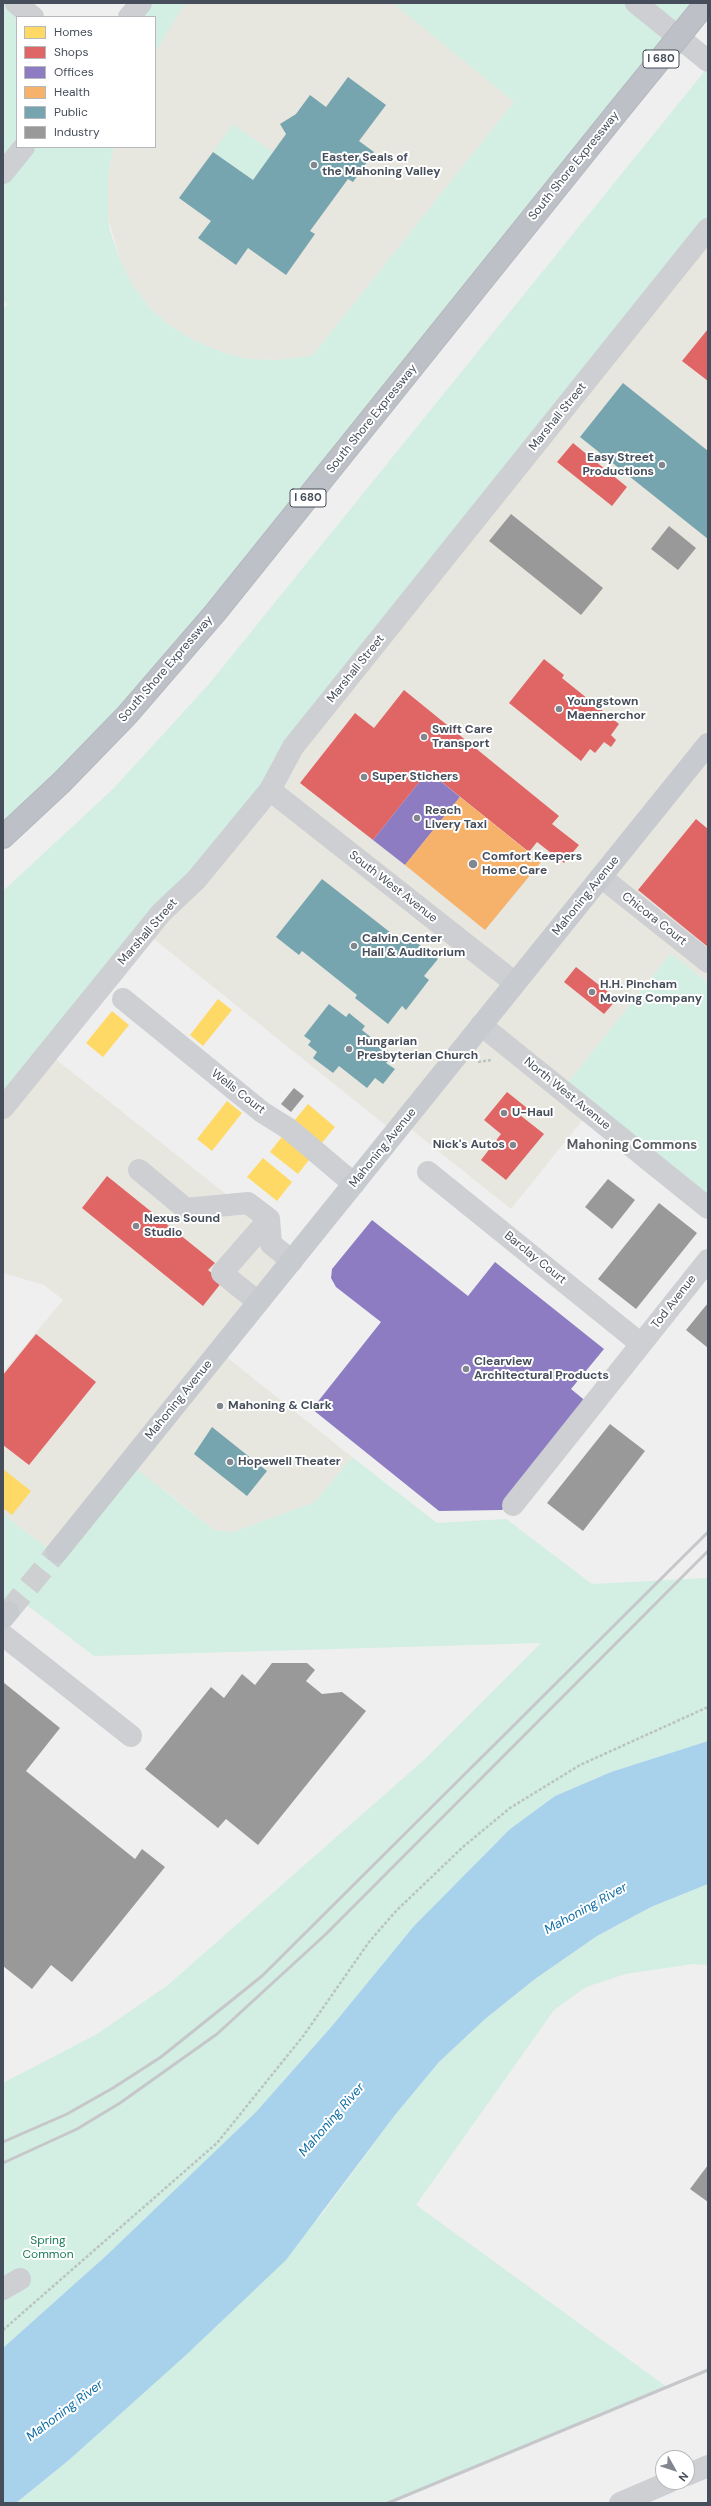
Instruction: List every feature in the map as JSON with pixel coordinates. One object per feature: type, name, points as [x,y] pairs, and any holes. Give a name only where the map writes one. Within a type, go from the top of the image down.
[{"type":"highway","name":"South Shore Expressway","points":[[3,836],[62,782],[127,715],[215,613],[706,3]]},
{"type":"main road","name":"Mahoning Avenue","points":[[56,1552],[708,744]]},
{"type":"street","points":[[16,3],[32,16]]},
{"type":"street","points":[[130,16],[141,3]]},
{"type":"street","points":[[636,3],[708,61]]},
{"type":"street","points":[[3,173],[23,148]]},
{"type":"street","name":"Marshall Street","points":[[3,1108],[161,913],[196,880],[270,790],[293,748],[708,229]]},
{"type":"street","name":"South West Avenue","points":[[270,790],[515,984]]},
{"type":"street","name":"Chicora Court","points":[[601,877],[708,962]]},
{"type":"street","name":"Wells Court","points":[[123,1000],[262,1112],[289,1129],[354,1184]]},
{"type":"street","name":"North West Avenue","points":[[482,1025],[708,1208]]},
{"type":"street","points":[[139,1170],[186,1209],[248,1203],[269,1219],[271,1244],[292,1261]]},
{"type":"street","name":"Barclay Court","points":[[428,1172],[641,1344]]},
{"type":"street","points":[[258,1302],[222,1273],[269,1219]]},
{"type":"street","name":"Tod Avenue","points":[[513,1505],[708,1260]]},
{"type":"street","points":[[3,1635],[131,1736]]},
{"type":"street","points":[[695,2471],[708,2466]]},
{"type":"street","points":[[620,2503],[655,2488]]},
{"type":"path","points":[[3,2330],[217,2142],[304,2035],[369,1942],[401,1906],[464,1846],[510,1808],[580,1765],[708,1707]]},
{"type":"shaded area","points":[[141,3],[395,3],[514,102],[312,356],[277,360],[249,359],[224,353],[193,340],[168,324],[150,308],[132,284],[121,262],[108,218],[108,175],[114,148],[156,148],[156,16],[154,16]]},
{"type":"shaded area","points":[[708,229],[708,983],[671,953],[562,1090],[589,1112],[511,1209],[403,1123],[395,1133],[145,932]]},
{"type":"shaded area","points":[[48,1053],[299,1252],[219,1351],[352,1457],[315,1502],[233,1532],[214,1530],[163,1489],[55,1554],[3,1514],[3,1372],[63,1300],[44,1285],[3,1273],[3,1108]]},
{"type":"green space","points":[[3,3],[16,3],[16,148],[114,148],[108,175],[108,218],[110,231],[121,262],[132,284],[150,308],[168,324],[193,340],[224,353],[249,359],[277,360],[312,356],[514,102],[393,3],[706,3],[276,539],[3,837],[3,309],[7,304],[3,300]]},
{"type":"green space","points":[[141,3],[185,3],[156,51],[156,16],[130,16]]},
{"type":"green space","points":[[708,67],[708,229],[3,1108],[3,891],[113,789],[209,684]]},
{"type":"green space","points":[[233,124],[273,152],[253,180],[213,152]]},
{"type":"green space","points":[[671,953],[708,983],[708,1208],[562,1090]]},
{"type":"green space","name":"Spring Common","points":[[352,1457],[437,1523],[506,1519],[592,1584],[708,1578],[708,1741],[611,1772],[555,1796],[510,1829],[414,1926],[332,2026],[256,2112],[108,2254],[3,2348],[3,2083],[97,2034],[168,1985],[424,1760],[541,1643],[94,1656],[19,1599],[3,1618],[3,1514],[55,1554],[129,1463],[214,1530],[233,1532],[315,1502]]},
{"type":"green space","points":[[708,1884],[708,1965],[693,1964],[625,1974],[586,1987],[554,2010],[416,2205],[667,2387],[388,2503],[16,2503],[69,2460],[234,2308],[323,2213],[395,2115],[439,2062],[485,2019],[535,1979],[597,1936],[651,1907]]},
{"type":"water","name":"Mahoning River","points":[[708,1741],[708,1884],[651,1907],[597,1936],[535,1979],[485,2019],[439,2062],[395,2115],[286,2260],[186,2355],[69,2460],[16,2503],[3,2503],[3,2348],[108,2254],[256,2112],[332,2026],[414,1926],[510,1829],[555,1796],[611,1772]]},
{"type":"building: Homes","points":[[218,999],[232,1010],[203,1046],[190,1035]]},
{"type":"building: Homes","points":[[112,1011],[129,1025],[103,1057],[86,1043]]},
{"type":"building: Homes","points":[[227,1101],[242,1113],[212,1151],[197,1139]]},
{"type":"building: Homes","points":[[308,1104],[335,1127],[321,1144],[293,1122]]},
{"type":"building: Homes","points":[[284,1134],[312,1156],[298,1174],[270,1152]]},
{"type":"building: Homes","points":[[263,1158],[292,1182],[277,1201],[247,1177]]},
{"type":"building: Homes","points":[[3,1469],[31,1491],[12,1515],[3,1508]]},
{"type":"building: Shops","points":[[708,329],[708,381],[682,361]]},
{"type":"building: Shops","points":[[573,443],[627,487],[612,506],[557,462]]},
{"type":"building: Shops","name":"Youngstown Maennerchor","points":[[544,659],[564,675],[562,678],[619,724],[611,735],[616,740],[611,747],[604,742],[595,753],[590,749],[581,761],[509,703]]},
{"type":"building: Shops","points":[[404,690],[559,816],[552,824],[579,845],[564,863],[537,842],[529,852],[428,771],[373,840],[300,783],[355,713],[374,728]]},
{"type":"building: Shops","points":[[696,819],[708,829],[708,947],[638,890]]},
{"type":"building: Shops","name":"H.H. Pincham Moving Company","points":[[576,967],[617,999],[604,1014],[564,982]]},
{"type":"building: Shops","points":[[507,1092],[527,1108],[520,1115],[544,1134],[506,1180],[481,1160],[501,1134],[484,1120]]},
{"type":"building: Shops","name":"Nexus Sound Studio","points":[[107,1176],[215,1263],[208,1270],[222,1282],[203,1306],[82,1208]]},
{"type":"building: Shops","points":[[36,1334],[96,1382],[29,1465],[3,1445],[3,1375]]},
{"type":"building: Offices","name":"Reach Livery Taxi","points":[[428,771],[460,797],[405,865],[373,840]]},
{"type":"building: Offices","name":"Clearview Architectural Products","points":[[372,1220],[468,1296],[495,1262],[604,1349],[571,1389],[588,1403],[502,1510],[439,1511],[312,1409],[381,1322],[336,1287],[331,1278],[332,1269]]},
{"type":"building: Health","name":"Comfort Keepers Home Care","points":[[460,797],[541,862],[485,930],[405,865]]},
{"type":"building: Public","name":"Easter Seals of the Mahoning Valley","points":[[348,77],[386,105],[359,141],[374,152],[353,182],[348,179],[310,231],[315,234],[286,275],[248,248],[236,265],[198,238],[211,221],[179,198],[213,152],[253,180],[286,134],[280,124],[296,114],[310,95],[326,107]]},
{"type":"building: Public","name":"Easy Street Productions","points":[[623,383],[708,451],[708,539],[580,437]]},
{"type":"building: Public","name":"Calvin Center Hall & Auditorium","points":[[322,879],[400,940],[404,933],[438,959],[424,976],[429,980],[406,1010],[402,1006],[388,1024],[355,998],[357,995],[302,951],[299,955],[276,937]]},
{"type":"building: Public","name":"Hungarian Presbyterian Church","points":[[329,1004],[346,1017],[349,1013],[365,1026],[362,1030],[393,1055],[386,1063],[395,1069],[383,1084],[375,1078],[367,1088],[339,1066],[333,1073],[313,1058],[317,1052],[308,1045],[311,1041],[304,1036]]},
{"type":"building: Public","name":"Hopewell Theater","points":[[212,1427],[267,1471],[247,1496],[194,1454]]},
{"type":"building: Industry","points":[[511,514],[603,588],[581,615],[489,541]]},
{"type":"building: Industry","points":[[669,526],[696,548],[678,570],[651,549]]},
{"type":"building: Industry","points":[[294,1088],[304,1096],[291,1112],[281,1104]]},
{"type":"building: Industry","points":[[608,1179],[635,1200],[612,1229],[585,1207]]},
{"type":"building: Industry","points":[[659,1203],[697,1233],[636,1309],[598,1279]]},
{"type":"building: Industry","points":[[708,1303],[708,1348],[686,1330]]},
{"type":"building: Industry","points":[[610,1424],[645,1451],[583,1531],[547,1503]]},
{"type":"building: Industry","points":[[272,1663],[307,1663],[315,1670],[306,1681],[322,1694],[342,1692],[366,1711],[258,1845],[226,1819],[218,1828],[145,1769],[211,1687],[224,1698],[242,1674],[255,1685]]},
{"type":"building: Industry","points":[[3,1682],[60,1728],[26,1771],[135,1859],[142,1849],[165,1867],[72,1982],[51,1965],[32,1989],[3,1966]]},
{"type":"building: Industry","points":[[708,2165],[708,2202],[690,2189]]},
{"type":"tunnel","points":[[8,1612],[57,1552]]},
{"type":"railway","points":[[3,2142],[67,2114],[113,2088],[161,2057],[262,1976],[708,1532]]},
{"type":"railway","points":[[3,2163],[77,2129],[120,2103],[217,2034],[326,1934],[708,1551]]},
{"type":"railway","points":[[388,2503],[708,2370]]},
{"type":"place","name":"Easter Seals of the Mahoning Valley","points":[[314,165]]},
{"type":"place","name":"Easy Street Productions","points":[[662,465]]},
{"type":"place","name":"Youngstown Maennerchor","points":[[559,709]]},
{"type":"place","name":"Swift Care Transport","points":[[424,737]]},
{"type":"place","name":"Super Stichers","points":[[364,777]]},
{"type":"place","name":"Reach Livery Taxi","points":[[417,818]]},
{"type":"place","name":"Comfort Keepers Home Care","points":[[473,864]]},
{"type":"place","name":"Calvin Center Hall & Auditorium","points":[[354,946]]},
{"type":"place","name":"H.H. Pincham Moving Company","points":[[592,992]]},
{"type":"place","name":"Hungarian Presbyterian Church","points":[[349,1049]]},
{"type":"place","name":"U-Haul","points":[[504,1113]]},
{"type":"place","name":"Nick's Autos","points":[[513,1145]]},
{"type":"place","name":"Nexus Sound Studio","points":[[136,1226]]},
{"type":"place","name":"Clearview Architectural Products","points":[[466,1369]]},
{"type":"place","name":"Mahoning & Clark","points":[[220,1406]]},
{"type":"place","name":"Hopewell Theater","points":[[230,1462]]},
{"type":"district","name":"Mahoning Commons","points":[[632,1146]]}]
